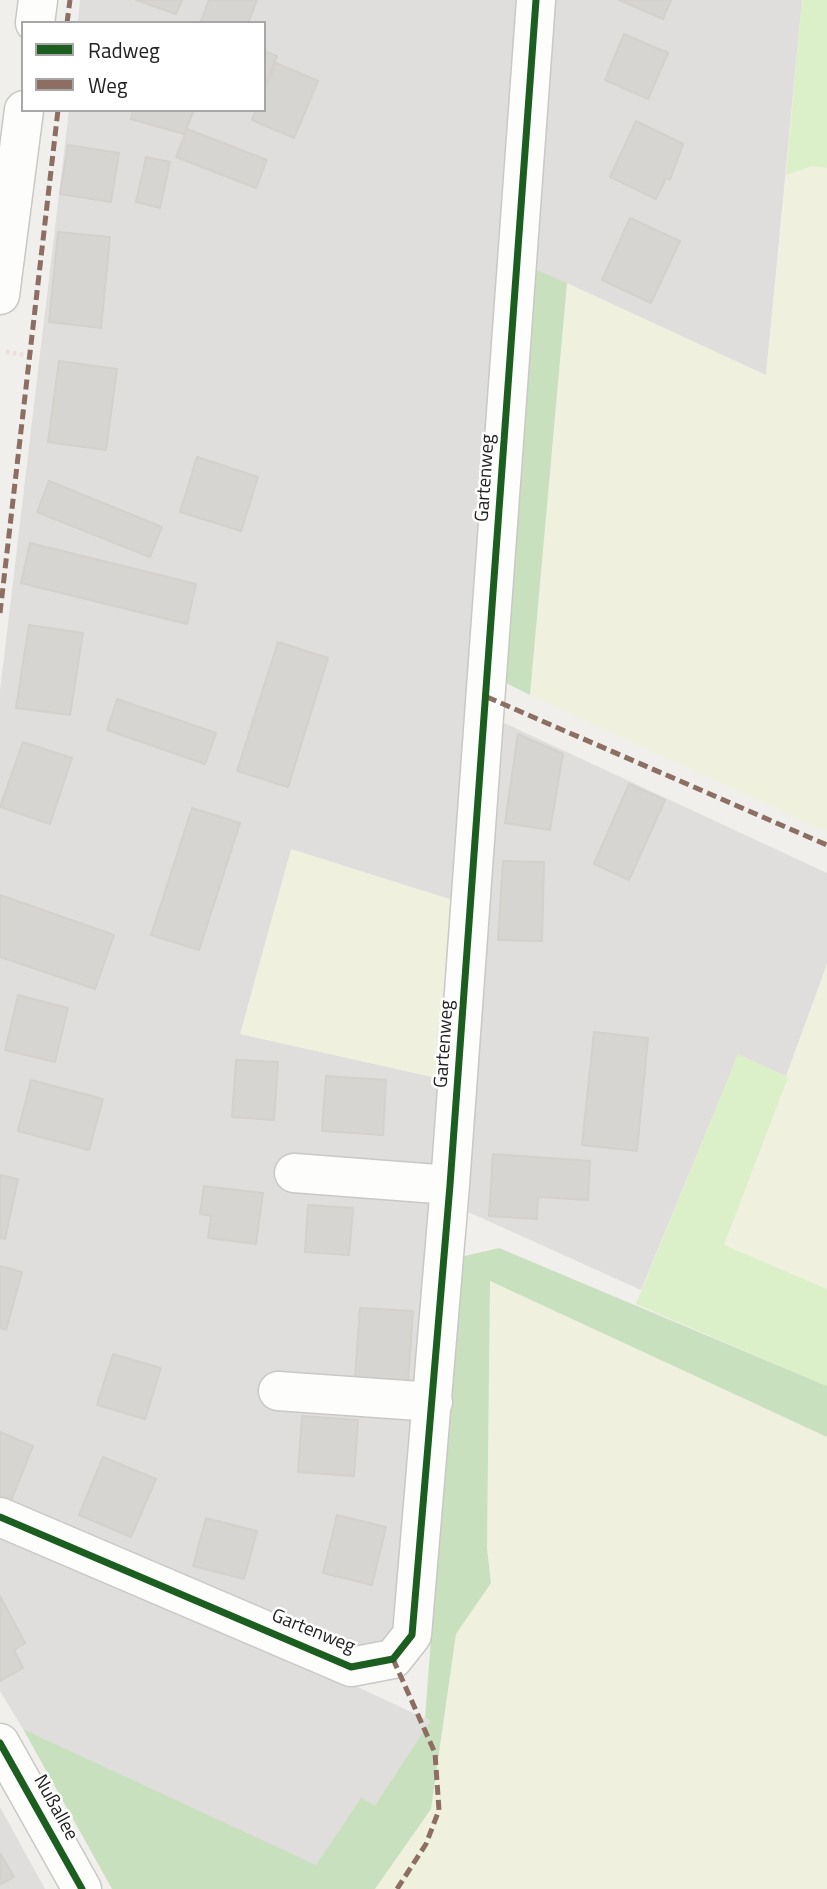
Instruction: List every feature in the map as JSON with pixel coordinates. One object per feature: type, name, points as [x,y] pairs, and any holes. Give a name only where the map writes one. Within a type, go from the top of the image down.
[{"type":"street","points":[[35,21],[38,0]]},
{"type":"street","name":"Gartenweg","points":[[0,1517],[351,1667],[393,1659],[412,1635],[450,1185],[536,0]]},
{"type":"street","points":[[0,295],[24,112]]},
{"type":"street","points":[[295,1172],[450,1185]]},
{"type":"street","points":[[278,1391],[433,1402]]},
{"type":"street","name":"Nußallee","points":[[0,1743],[82,1889]]},
{"type":"path","points":[[6,352],[32,355]]},
{"type":"shaded area","points":[[80,0],[521,0],[459,902],[241,1034],[446,1080],[402,1618],[386,1644],[348,1651],[0,1501],[0,691],[69,112],[266,112],[266,21],[78,21]]},
{"type":"shaded area","points":[[556,0],[802,0],[766,376],[532,268]]},
{"type":"shaded area","points":[[500,721],[827,873],[827,964],[788,1077],[738,1055],[641,1290],[466,1211]]},
{"type":"shaded area","points":[[0,1531],[345,1681],[430,1721],[375,1805],[361,1799],[316,1866],[23,1729],[0,1691]]},
{"type":"shaded area","points":[[0,1807],[45,1889],[0,1889]]},
{"type":"green space","points":[[802,0],[827,0],[827,168],[812,166],[786,175]]},
{"type":"green space","points":[[812,166],[827,168],[827,832],[530,695],[567,283],[766,375],[786,175]]},
{"type":"green space","points":[[532,268],[567,283],[530,695],[502,681]]},
{"type":"green space","points":[[291,849],[459,902],[446,1080],[240,1034]]},
{"type":"green space","points":[[827,964],[827,1289],[724,1245]]},
{"type":"green space","points":[[738,1054],[788,1077],[724,1245],[827,1289],[827,1386],[636,1304]]},
{"type":"green space","points":[[499,1248],[827,1386],[827,1437],[490,1281],[487,1548],[491,1583],[456,1634],[431,1809],[375,1889],[112,1889],[23,1729],[316,1865],[361,1798],[375,1805],[430,1721],[425,1718],[460,1257]]},
{"type":"green space","points":[[489,1280],[827,1437],[827,1889],[375,1889],[431,1809],[456,1634],[491,1583],[487,1548]]},
{"type":"building","points":[[136,0],[182,0],[176,14]]},
{"type":"building","points":[[209,0],[257,0],[249,21],[201,21]]},
{"type":"building","points":[[619,0],[671,0],[663,19]]},
{"type":"building","points":[[624,34],[668,53],[648,99],[605,80]]},
{"type":"building","points":[[266,52],[277,56],[266,83]]},
{"type":"building","points":[[276,63],[318,81],[294,138],[252,120],[255,112],[266,112],[266,86]]},
{"type":"building","points":[[133,112],[193,112],[184,134],[131,119]]},
{"type":"building","points":[[636,121],[683,144],[670,180],[666,178],[656,199],[610,177]]},
{"type":"building","points":[[187,129],[267,160],[256,188],[176,157]]},
{"type":"building","points":[[68,145],[119,153],[111,202],[60,194]]},
{"type":"building","points":[[146,157],[170,162],[160,208],[136,202]]},
{"type":"building","points":[[630,218],[680,241],[651,303],[602,280]]},
{"type":"building","points":[[58,232],[110,237],[101,328],[49,322]]},
{"type":"building","points":[[59,361],[117,369],[106,450],[48,442]]},
{"type":"building","points":[[197,457],[258,477],[241,531],[180,512]]},
{"type":"building","points":[[49,481],[162,527],[150,557],[37,512]]},
{"type":"building","points":[[30,543],[196,584],[187,624],[21,583]]},
{"type":"building","points":[[29,625],[83,633],[70,715],[16,708]]},
{"type":"building","points":[[278,642],[328,658],[288,787],[237,771]]},
{"type":"building","points":[[117,699],[216,733],[205,764],[107,730]]},
{"type":"building","points":[[518,734],[563,754],[550,830],[505,823]]},
{"type":"building","points":[[23,742],[72,758],[50,824],[0,807]]},
{"type":"building","points":[[629,784],[665,800],[629,880],[594,864]]},
{"type":"building","points":[[192,808],[240,823],[199,950],[151,935]]},
{"type":"building","points":[[503,861],[544,862],[542,941],[498,940]]},
{"type":"building","points":[[0,895],[114,935],[95,989],[0,957]]},
{"type":"building","points":[[18,995],[68,1008],[55,1062],[5,1050]]},
{"type":"building","points":[[594,1032],[648,1038],[637,1151],[582,1145]]},
{"type":"building","points":[[236,1060],[278,1062],[274,1120],[232,1117]]},
{"type":"building","points":[[326,1076],[386,1080],[383,1135],[322,1131]]},
{"type":"building","points":[[31,1080],[103,1099],[89,1150],[18,1131]]},
{"type":"building","points":[[493,1154],[590,1161],[588,1200],[538,1197],[537,1219],[489,1216]]},
{"type":"building","points":[[0,1175],[18,1179],[5,1239],[0,1238]]},
{"type":"building","points":[[204,1186],[263,1193],[256,1244],[208,1238],[211,1216],[200,1214]]},
{"type":"building","points":[[308,1205],[353,1208],[349,1255],[305,1252]]},
{"type":"building","points":[[0,1266],[22,1272],[6,1330],[0,1328]]},
{"type":"building","points":[[360,1308],[413,1311],[408,1382],[355,1378]]},
{"type":"building","points":[[113,1354],[161,1368],[145,1419],[97,1405]]},
{"type":"building","points":[[302,1416],[358,1420],[354,1476],[298,1472]]},
{"type":"building","points":[[0,1432],[33,1446],[9,1506],[0,1502]]},
{"type":"building","points":[[103,1457],[156,1479],[131,1537],[79,1515]]},
{"type":"building","points":[[337,1515],[386,1527],[372,1585],[323,1573]]},
{"type":"building","points":[[206,1518],[257,1531],[244,1579],[193,1566]]},
{"type":"building","points":[[0,1596],[25,1643],[14,1650],[23,1668],[0,1681]]},
{"type":"building","points":[[0,1853],[14,1877],[0,1885]]},
{"type":"marked path","points":[[67,21],[70,0]]},
{"type":"marked path","points":[[0,613],[58,112]]},
{"type":"marked path","points":[[487,697],[827,845]]},
{"type":"marked path","points":[[393,1659],[435,1753],[439,1810],[426,1844],[397,1889]]},
{"type":"cycle path","points":[[0,1517],[351,1667],[393,1659],[412,1635],[450,1185],[536,0]]},
{"type":"cycle path","points":[[0,1743],[82,1889]]}]
